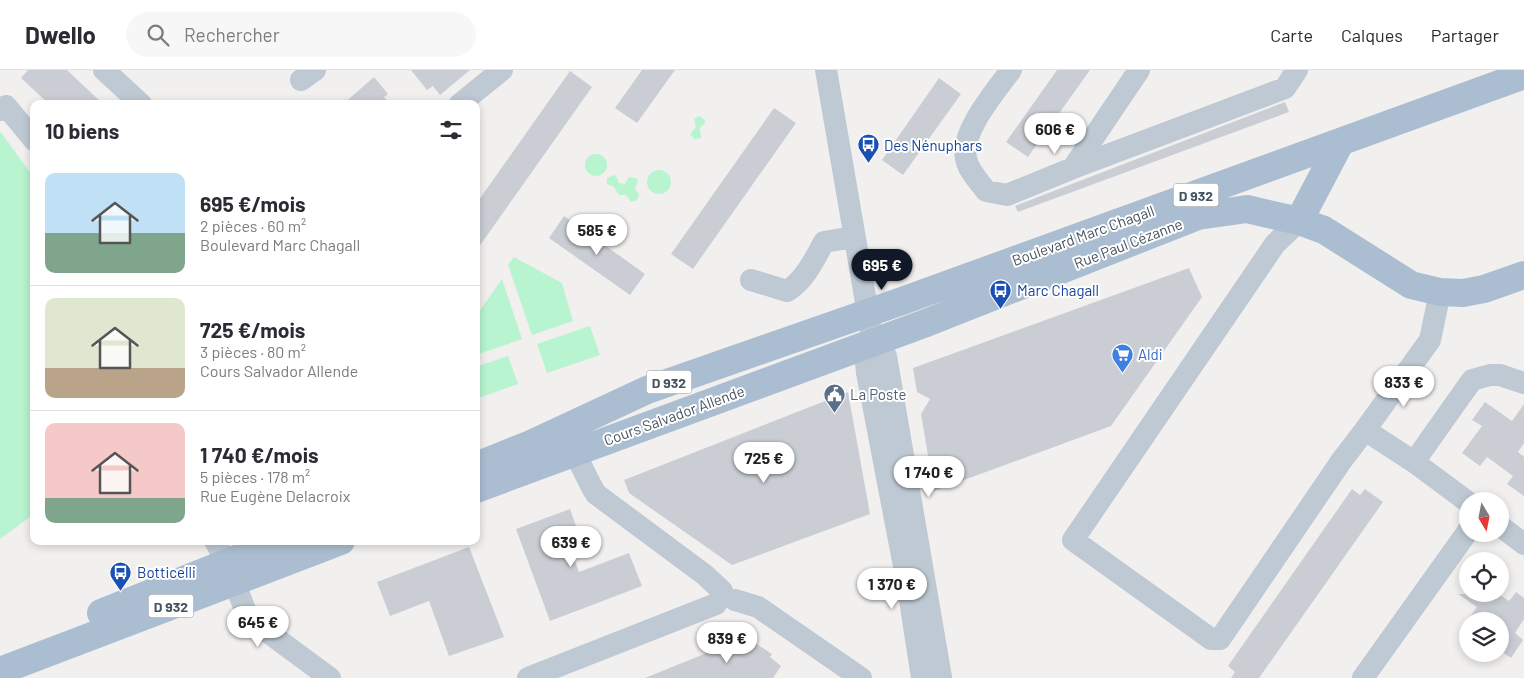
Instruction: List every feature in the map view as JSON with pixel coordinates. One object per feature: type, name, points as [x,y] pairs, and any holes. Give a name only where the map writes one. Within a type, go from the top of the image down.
[{"type":"main road","name":"Boulevard Marc Chagall","points":[[867,314],[1524,75]]},
{"type":"main road","points":[[1299,221],[1340,143]]},
{"type":"main road","name":"Rue Paul Cézanne","points":[[873,343],[1198,216],[1247,209],[1299,221],[1324,230],[1411,284],[1440,292],[1463,293],[1484,289],[1524,275]]},
{"type":"main road","name":"Cours Salvador Allende","points":[[480,464],[531,444],[646,390],[867,314]]},
{"type":"main road","name":"Cours Salvador Allende","points":[[480,487],[873,343]]},
{"type":"main road","name":"D 932","points":[[0,654],[269,545]]},
{"type":"main road","name":"D 932","points":[[0,671],[226,561],[318,545]]},
{"type":"street","points":[[104,70],[137,100]]},
{"type":"street","points":[[462,100],[476,78],[502,70]]},
{"type":"street","points":[[826,70],[853,237],[873,343],[866,363],[867,374],[899,536],[932,678]]},
{"type":"street","points":[[1011,70],[979,115],[966,140],[966,158],[973,174],[986,191],[1007,194],[1285,88],[1297,70]]},
{"type":"street","points":[[1074,168],[1140,70]]},
{"type":"street","points":[[0,110],[6,106],[30,135]]},
{"type":"street","points":[[1299,221],[1275,244],[1073,540],[1211,638],[1220,639],[1342,460],[1430,340],[1440,292]]},
{"type":"street","points":[[751,280],[787,291],[796,285],[804,275],[824,242],[853,237]]},
{"type":"street","points":[[1414,462],[1472,380],[1490,375],[1500,375],[1524,384]]},
{"type":"street","points":[[1365,430],[1414,462],[1459,495]]},
{"type":"street","points":[[573,452],[584,467],[588,482],[596,494],[705,575],[724,598],[758,607],[861,678]]},
{"type":"street","points":[[1509,533],[1524,544]]},
{"type":"street","points":[[1363,678],[1460,542]]},
{"type":"street","points":[[226,561],[245,610],[254,622],[330,678]]},
{"type":"street","points":[[528,678],[724,598]]},
{"type":"green space","points":[[699,116],[705,120],[705,123],[700,128],[701,138],[694,139],[690,134],[696,127],[694,119]]},
{"type":"green space","points":[[0,131],[30,172],[30,517],[0,539]]},
{"type":"green space","points":[[596,154],[606,161],[607,165],[600,175],[596,176],[586,169],[585,165],[592,155]]},
{"type":"green space","points":[[659,170],[668,173],[671,182],[668,191],[659,194],[650,191],[647,182],[650,173]]},
{"type":"green space","points":[[613,175],[616,176],[619,183],[625,184],[629,177],[638,180],[635,189],[639,194],[637,200],[631,202],[626,195],[619,195],[614,187],[607,184],[607,178]]},
{"type":"green space","points":[[514,257],[562,283],[573,321],[532,335],[508,265]]},
{"type":"green space","points":[[502,279],[522,339],[480,354],[480,310]]},
{"type":"green space","points":[[590,326],[600,355],[547,373],[537,344]]},
{"type":"green space","points":[[508,356],[518,384],[480,398],[480,366]]},
{"type":"building","points":[[28,70],[67,70],[99,100],[45,100],[21,78]]},
{"type":"building","points":[[411,70],[470,70],[440,95],[433,86],[427,90]]},
{"type":"building","points":[[642,70],[675,70],[637,123],[615,108]]},
{"type":"building","points":[[1057,70],[1090,70],[1028,157],[1006,142]]},
{"type":"building","points":[[570,71],[592,87],[480,245],[480,198]]},
{"type":"building","points":[[374,77],[388,94],[384,97],[387,100],[348,100]]},
{"type":"building","points":[[939,78],[961,94],[903,175],[882,160]]},
{"type":"building","points":[[1285,102],[1289,112],[1018,212],[1015,206]]},
{"type":"building","points":[[774,108],[796,123],[693,269],[671,254]]},
{"type":"building","points":[[564,216],[645,274],[630,295],[549,238]]},
{"type":"building","points":[[1189,268],[1202,297],[1111,426],[934,491],[921,414],[930,399],[917,392],[913,368]]},
{"type":"building","points":[[848,392],[870,514],[732,565],[629,493],[624,480]]},
{"type":"building","points":[[1485,402],[1512,421],[1524,404],[1524,443],[1518,452],[1524,457],[1524,496],[1507,484],[1513,476],[1487,457],[1480,466],[1462,453],[1482,426],[1472,420]]},
{"type":"building","points":[[1352,489],[1360,495],[1365,489],[1383,502],[1259,678],[1231,678],[1235,672],[1228,666]]},
{"type":"building","points":[[570,509],[581,540],[568,544],[579,572],[629,553],[642,586],[550,621],[516,529]]},
{"type":"building","points":[[469,547],[504,637],[449,656],[429,601],[390,616],[377,582]]},
{"type":"building","points":[[1516,592],[1524,598],[1524,619],[1515,633],[1523,640],[1511,658],[1509,657],[1509,612],[1473,612],[1477,607],[1470,602],[1509,601]]},
{"type":"building","points":[[749,639],[772,654],[770,657],[781,666],[773,678],[645,678],[709,652]]},
{"type":"place","name":"Des Nénuphars","points":[[868,164]]},
{"type":"place","name":"Marc Chagall","points":[[1001,309]]},
{"type":"place","name":"Aldi","points":[[1122,373]]},
{"type":"place","name":"La Poste","points":[[834,413]]},
{"type":"place","name":"Botticelli","points":[[121,591]]}]
